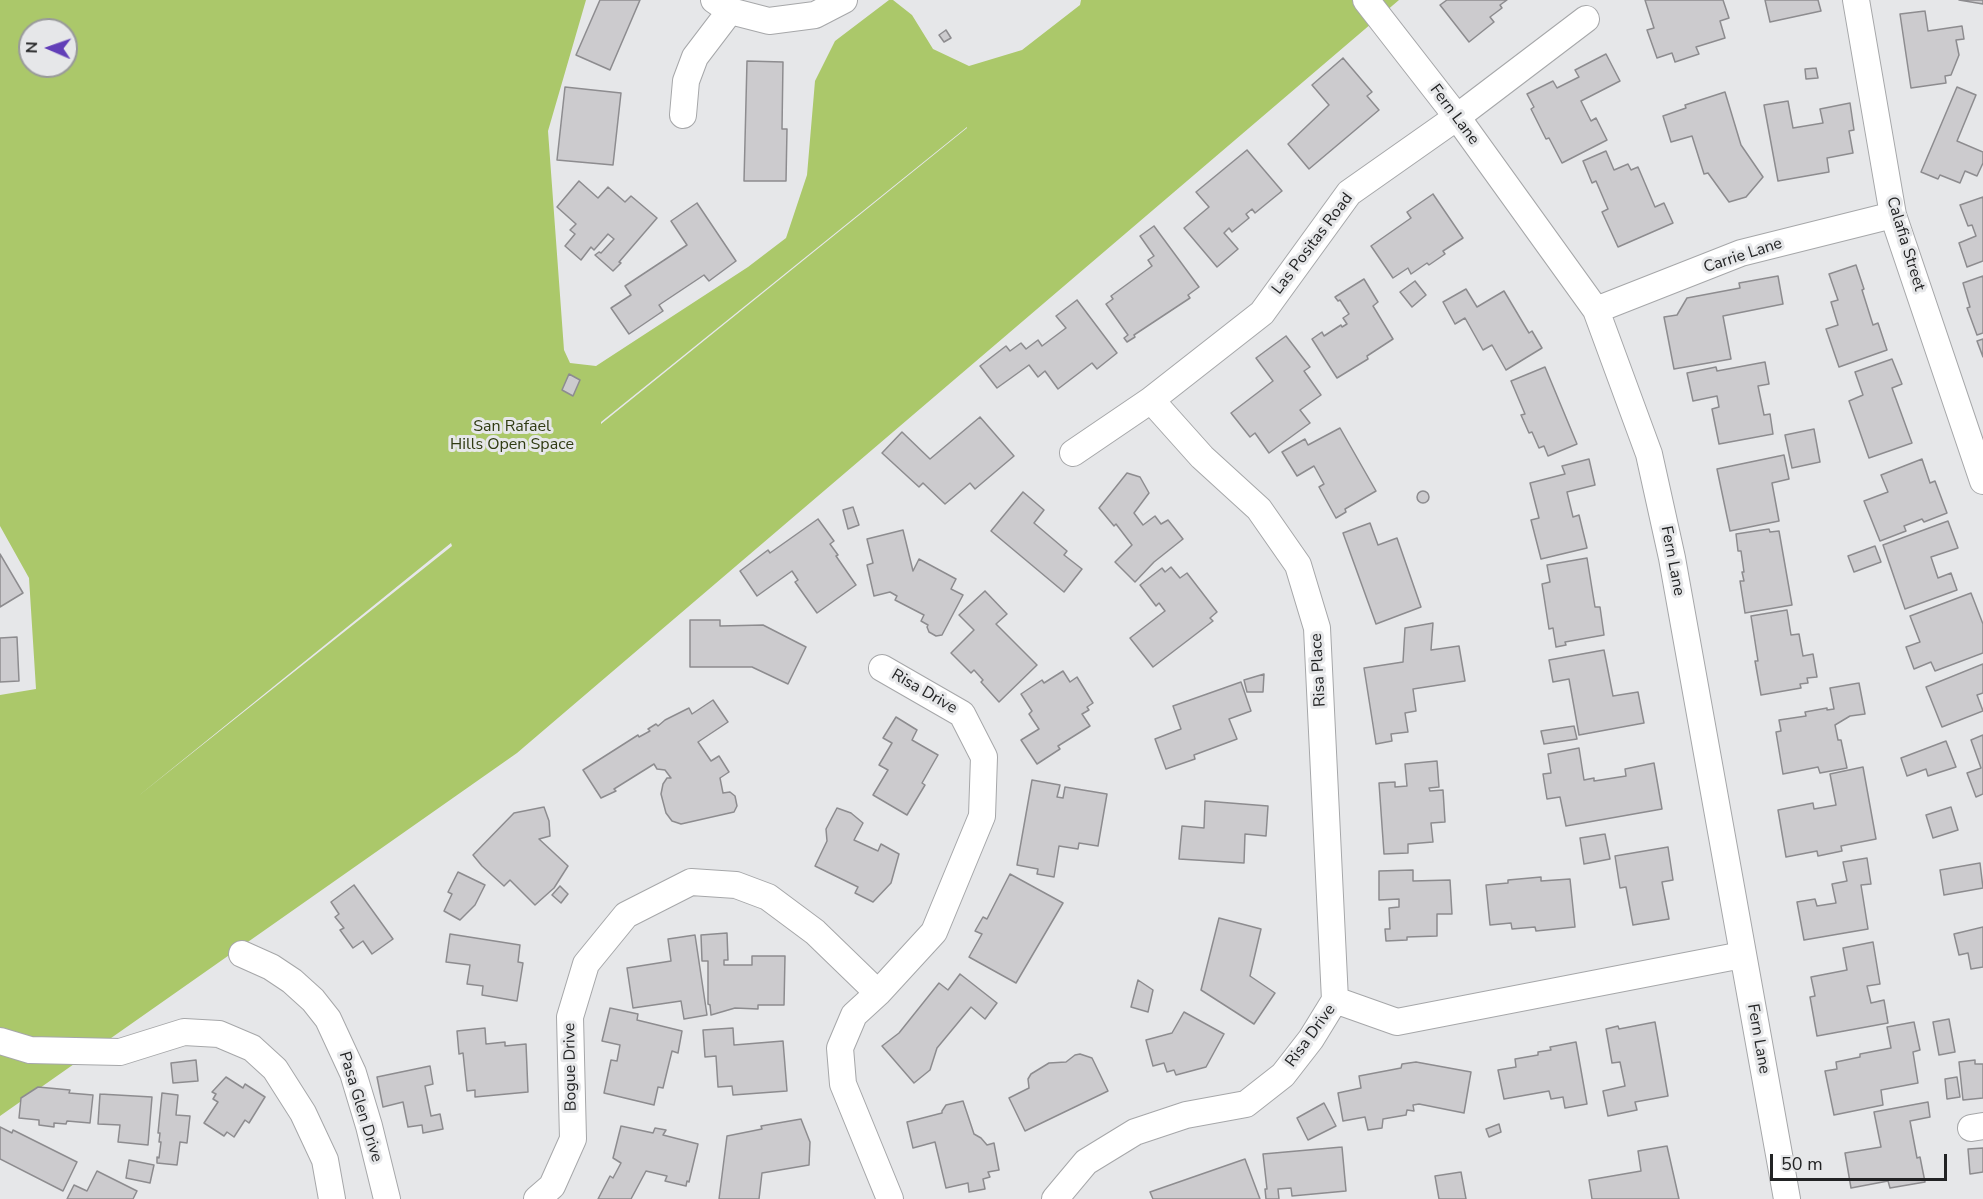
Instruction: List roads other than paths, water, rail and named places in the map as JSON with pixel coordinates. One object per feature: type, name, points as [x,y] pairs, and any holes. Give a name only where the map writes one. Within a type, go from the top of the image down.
[{"type":"street","points":[[683,115],[686,81],[722,5],[769,21],[815,15],[844,0]]},
{"type":"street","name":"Fern Lane","points":[[1366,0],[1457,117],[1596,310],[1649,454],[1672,558],[1787,1199]]},
{"type":"street","name":"Calafia Street","points":[[1856,0],[1893,215],[1983,481]]},
{"type":"street","name":"Las Positas Road","points":[[1074,453],[1151,400],[1262,313],[1348,193],[1457,117],[1586,19]]},
{"type":"street","name":"Carrie Lane","points":[[1596,310],[1741,253],[1893,215]]},
{"type":"street","name":"Risa Place","points":[[1151,400],[1202,457],[1259,509],[1298,565],[1317,628],[1335,999]]},
{"type":"street","name":"Risa Drive","points":[[882,668],[962,714],[984,757],[982,816],[934,932],[878,993],[854,1015],[840,1048],[843,1084],[890,1199]]},
{"type":"street","name":"Bogue Drive","points":[[537,1199],[552,1186],[573,1139],[570,1017],[579,985],[586,964],[626,915],[691,882],[736,885],[768,897],[815,932],[878,993]]},
{"type":"street","name":"Pasa Glen Drive","points":[[242,954],[271,967],[292,981],[313,1000],[328,1019],[353,1073],[387,1199]]},
{"type":"street","name":"Risa Drive","points":[[1055,1199],[1086,1162],[1135,1132],[1186,1115],[1245,1104],[1283,1075],[1311,1039],[1335,999],[1397,1022],[1742,955]]},
{"type":"street","points":[[0,1041],[30,1050],[120,1052],[184,1032],[219,1034],[252,1048],[275,1069],[303,1113],[325,1160],[332,1199]]},
{"type":"park label","name":"San Rafael Hills Open Space","points":[[512,436]]}]
